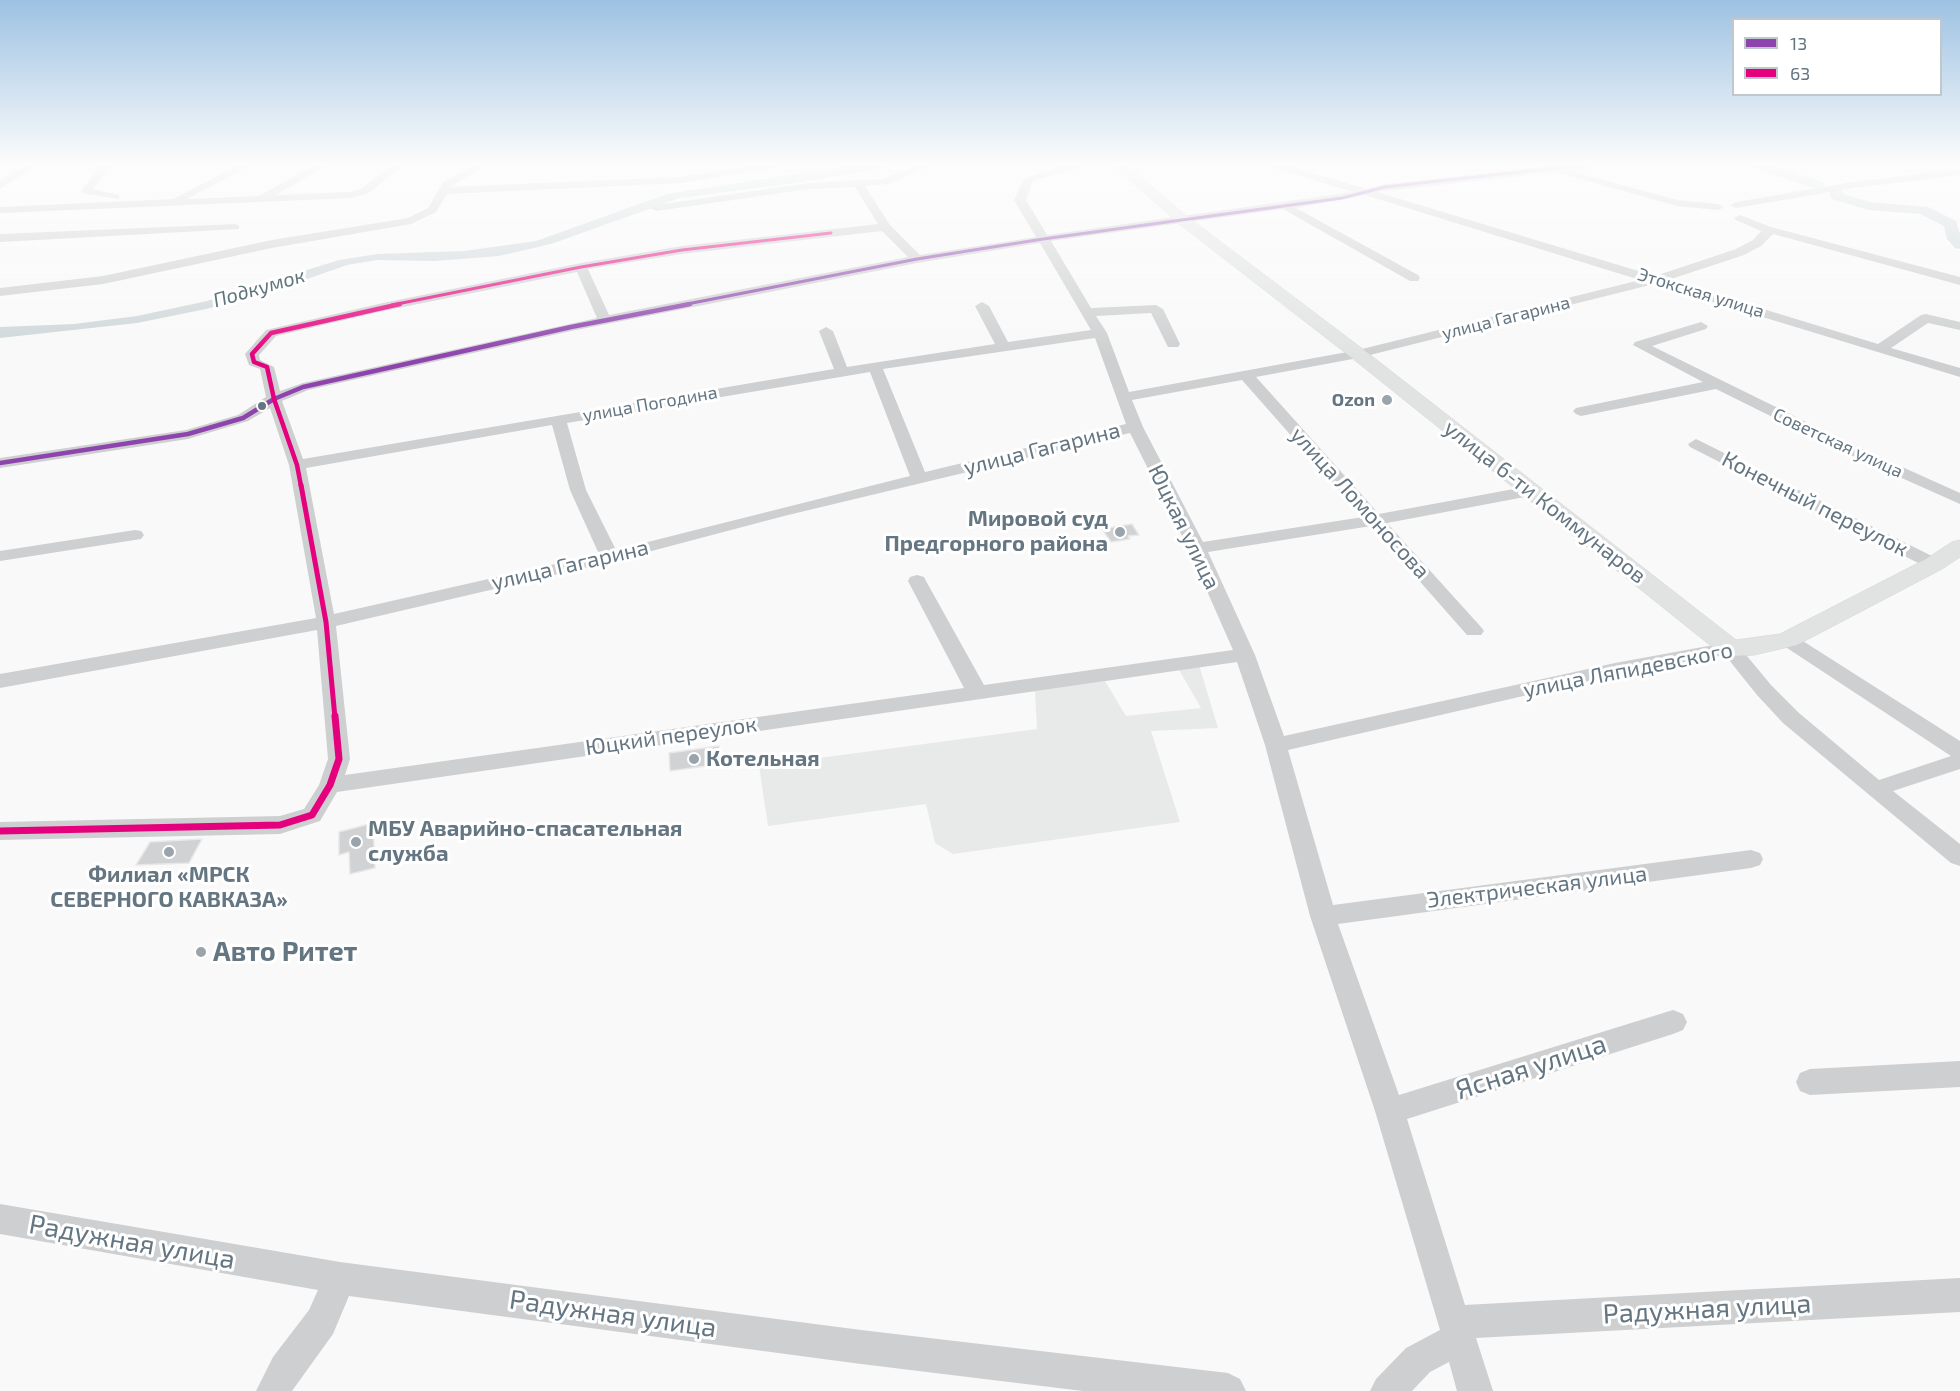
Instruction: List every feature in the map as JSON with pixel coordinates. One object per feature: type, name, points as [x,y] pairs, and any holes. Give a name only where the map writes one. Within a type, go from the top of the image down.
[{"type":"main road","name":"улица 6-ти Коммунаров","points":[[1193,228],[1358,354],[1730,648]]},
{"type":"main road","name":"улица Ляпидевского","points":[[1730,648],[1754,647],[1788,640],[1934,564],[1960,547]]},
{"type":"street","points":[[70,244],[91,228]]},
{"type":"street","points":[[0,238],[218,228]]},
{"type":"street","points":[[0,292],[52,288],[104,280],[272,244],[377,228]]},
{"type":"street","points":[[0,831],[280,825],[312,815],[330,785],[339,759],[326,622],[297,465],[274,399],[267,367],[254,362],[252,354],[271,333],[383,307],[581,267],[682,250],[877,228]]},
{"type":"street","points":[[886,228],[917,259]]},
{"type":"street","name":"Юцкая улица","points":[[1036,228],[1100,333],[1135,427],[1197,548],[1245,655],[1276,745],[1323,916],[1389,1112],[1475,1391]]},
{"type":"street","points":[[0,463],[188,434],[243,418],[274,399],[303,387],[604,321],[917,259],[1125,228]]},
{"type":"street","points":[[1324,228],[1414,278]]},
{"type":"street","name":"Этокская улица","points":[[1484,228],[1658,279],[1960,373]]},
{"type":"street","points":[[1767,229],[1960,281]]},
{"type":"street","name":"улица Гагарина","points":[[1124,397],[1358,354],[1525,315],[1658,279],[1740,252],[1757,243],[1767,234],[1767,229]]},
{"type":"street","points":[[581,267],[604,321]]},
{"type":"street","points":[[982,306],[1004,347]]},
{"type":"street","points":[[1087,312],[1156,309],[1173,344]]},
{"type":"street","points":[[1881,348],[1926,318],[1960,326]]},
{"type":"street","name":"Советская улица","points":[[1701,326],[1640,345],[1845,447],[1960,499]]},
{"type":"street","points":[[826,331],[842,372]]},
{"type":"street","name":"улица Погодина","points":[[297,465],[842,372],[1100,333]]},
{"type":"street","points":[[875,367],[919,479]]},
{"type":"street","name":"улица Ломоносова","points":[[1247,376],[1474,631]]},
{"type":"street","points":[[1581,411],[1718,384]]},
{"type":"street","points":[[558,419],[578,490],[610,557]]},
{"type":"street","name":"улица Гагарина","points":[[0,681],[326,622],[610,557],[780,512],[1135,427]]},
{"type":"street","name":"Конечный переулок","points":[[1696,444],[1934,564]]},
{"type":"street","points":[[1197,548],[1376,520],[1530,491]]},
{"type":"street","points":[[0,556],[135,535]]},
{"type":"street","points":[[917,580],[977,692]]},
{"type":"street","points":[[1788,640],[1960,751]]},
{"type":"street","name":"улица Ляпидевского","points":[[1276,745],[1615,669],[1730,648]]},
{"type":"street","name":"улица 6-ти Коммунаров","points":[[1730,648],[1764,690],[1791,717],[1875,789],[1960,857]]},
{"type":"street","name":"Юцкий переулок","points":[[330,785],[1245,655]]},
{"type":"street","points":[[1875,789],[1960,760]]},
{"type":"street","name":"Электрическая улица","points":[[1323,916],[1751,859]]},
{"type":"street","name":"Ясная улица","points":[[1389,1112],[1673,1022]]},
{"type":"street","points":[[1810,1082],[1960,1074]]},
{"type":"street","name":"Радужная улица","points":[[0,1219],[340,1278],[850,1346],[1228,1391]]},
{"type":"street","points":[[274,1391],[285,1369],[321,1322],[340,1278]]},
{"type":"street","name":"Радужная улица","points":[[1388,1391],[1418,1360],[1457,1330],[1960,1295]]},
{"type":"shaded area","points":[[1199,665],[1218,728],[1151,731],[1180,822],[953,854],[935,843],[926,804],[768,826],[759,766],[1037,729],[1035,691],[1105,681],[1126,716],[1201,708],[1178,668]]},
{"type":"water","name":"Подкумок","points":[[572,228],[596,228],[551,244],[499,256],[435,261],[377,260],[347,265],[267,293],[206,309],[137,323],[0,338],[0,327],[74,324],[137,316],[207,301],[339,260],[377,254],[464,251],[536,241]]},
{"type":"building","name":"Мировой суд Предгорного района","points":[[1132,524],[1139,535],[1128,536],[1130,539],[1111,542],[1102,529]]},
{"type":"building","name":"Котельная","points":[[719,746],[720,764],[670,771],[669,753]]},
{"type":"building","name":"МБУ Аварийно-спасательная служба","points":[[373,823],[375,868],[350,874],[349,852],[339,855],[339,832]]},
{"type":"building","name":"Филиал «МРСК СЕВЕРНОГО КАВКАЗА»","points":[[202,839],[189,863],[136,865],[150,842]]},
{"type":"waterway","points":[[1952,228],[1954,239],[1960,245]]},
{"type":"transit line","name":"13","points":[[0,463],[188,434],[243,418],[274,399],[303,387],[571,327],[917,259],[1124,228]]},
{"type":"transit line","name":"63","points":[[0,831],[280,825],[312,815],[330,785],[339,759],[326,622],[297,465],[274,399],[267,367],[254,362],[252,354],[271,333],[383,307],[581,267],[682,250],[831,233]]},
{"type":"place","name":"Ozon","points":[[1387,400]]},
{"type":"place","name":"Мировой суд Предгорного района","points":[[1120,532]]},
{"type":"place","name":"Котельная","points":[[694,759]]},
{"type":"place","name":"МБУ Аварийно-спасательная служба","points":[[356,842]]},
{"type":"place","name":"Филиал «МРСК СЕВЕРНОГО КАВКАЗА»","points":[[169,852]]},
{"type":"place","name":"Авто Ритет","points":[[201,952]]}]
